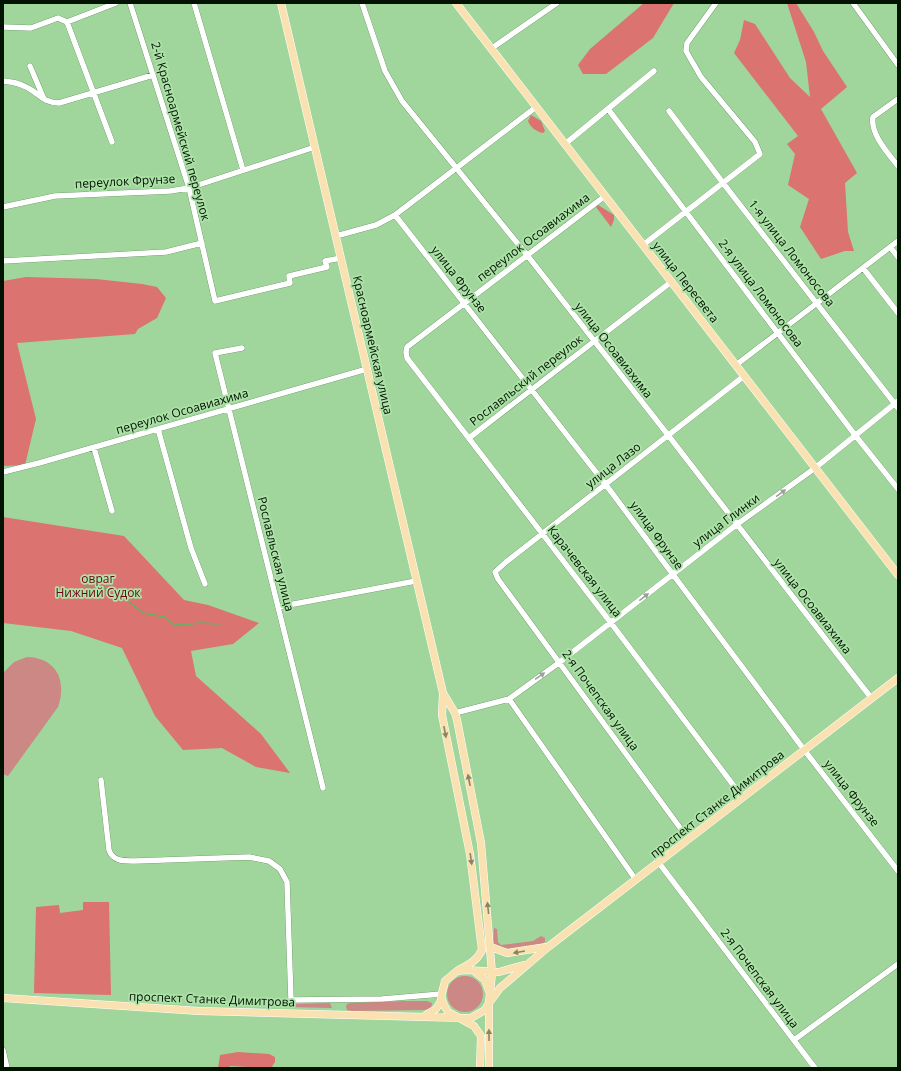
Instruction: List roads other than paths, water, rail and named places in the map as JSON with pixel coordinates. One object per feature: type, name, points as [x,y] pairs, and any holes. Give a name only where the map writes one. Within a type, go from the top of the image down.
[{"type":"main road","name":"Красноармейская улица","points":[[281,3],[443,693]]},
{"type":"main road","name":"улица Пересвета","points":[[456,3],[898,575]]},
{"type":"main road","name":"проспект Станке Димитрова","points":[[526,964],[898,678]]},
{"type":"main road","points":[[443,693],[455,713],[481,843],[492,973],[488,1003],[489,1068]]},
{"type":"main road","points":[[421,1016],[431,1014],[442,996],[445,982],[457,971],[472,963],[479,956],[482,950],[470,854],[442,715],[443,693]]},
{"type":"main road","name":"проспект Станке Димитрова","points":[[491,947],[507,953],[548,947]]},
{"type":"main road","points":[[457,971],[492,973],[526,964]]},
{"type":"main road","points":[[463,1018],[479,1015],[500,988],[526,964]]},
{"type":"main road","points":[[473,971],[486,980],[490,995]]},
{"type":"main road","points":[[442,996],[448,1012],[463,1018],[474,1026],[482,1036],[480,1068]]},
{"type":"main road","name":"проспект Станке Димитрова","points":[[3,998],[199,1011],[463,1018]]},
{"type":"street","points":[[3,27],[32,28],[58,18],[67,22],[116,3]]},
{"type":"street","name":"2-й Красноармейский переулок","points":[[130,3],[189,188],[214,301],[290,283],[289,276],[327,267],[325,261],[341,258]]},
{"type":"street","points":[[194,3],[243,170]]},
{"type":"street","name":"улица Осоавиахима","points":[[362,3],[388,77],[402,101],[668,435],[736,525],[872,699]]},
{"type":"street","points":[[492,48],[557,3]]},
{"type":"street","points":[[643,245],[760,154],[756,142],[701,77],[686,51],[687,44],[716,3]]},
{"type":"street","points":[[853,3],[898,65]]},
{"type":"street","points":[[67,22],[112,142]]},
{"type":"street","points":[[30,66],[44,101]]},
{"type":"street","points":[[565,144],[654,71]]},
{"type":"street","points":[[3,81],[18,83],[29,88],[44,101],[59,103],[153,75]]},
{"type":"street","points":[[898,99],[873,117],[872,124],[884,149],[898,166]]},
{"type":"street","points":[[336,236],[376,225],[395,215],[536,107]]},
{"type":"street","name":"2-я улица Ломоносова","points":[[608,109],[854,435],[898,489]]},
{"type":"street","name":"1-я улица Ломоносова","points":[[669,111],[723,184],[897,404]]},
{"type":"street","name":"переулок Фрунзе","points":[[3,207],[55,196],[170,191],[189,188],[315,148]]},
{"type":"street","name":"переулок Осоавиахима","points":[[407,358],[407,346],[606,196]]},
{"type":"street","name":"улица Фрунзе","points":[[395,215],[606,485],[805,751],[898,871]]},
{"type":"street","points":[[736,365],[898,241]]},
{"type":"street","points":[[3,261],[166,252],[202,243]]},
{"type":"street","points":[[890,248],[898,257]]},
{"type":"street","points":[[863,268],[898,313]]},
{"type":"street","name":"Рославльский переулок","points":[[469,438],[532,391],[671,282]]},
{"type":"street","name":"Рославльская улица","points":[[242,348],[215,353],[323,788]]},
{"type":"street","name":"Карачевская улица","points":[[407,358],[611,623],[743,798]]},
{"type":"street","name":"переулок Осоавиахима","points":[[3,472],[39,464],[229,408],[367,370]]},
{"type":"street","name":"улица Лазо","points":[[496,572],[506,562],[744,376]]},
{"type":"street","name":"улица Глинки","points":[[509,699],[560,662],[736,525],[815,468],[854,435],[897,404]]},
{"type":"street","points":[[158,429],[191,548],[205,584]]},
{"type":"street","points":[[94,448],[112,511]]},
{"type":"street","name":"2-я Почепская улица","points":[[496,572],[498,579],[560,662],[688,840]]},
{"type":"street","points":[[278,607],[416,581]]},
{"type":"street","points":[[455,713],[509,699],[636,880]]},
{"type":"street","name":"проспект Станке Димитрова","points":[[101,780],[110,853],[115,858],[122,861],[135,861],[249,857],[269,861],[280,869],[287,882],[291,1000],[382,999],[442,996]]},
{"type":"street","name":"2-я Почепская улица","points":[[659,863],[815,1068]]},
{"type":"street","points":[[794,1040],[898,964]]},
{"type":"street","points":[[3,1050],[7,1068]]},
{"type":"waterway","points":[[85,587],[113,589],[143,613],[165,617],[173,624],[220,624]]},
{"type":"park label","name":"овраг Нижний Судок","points":[[98,585]]}]
